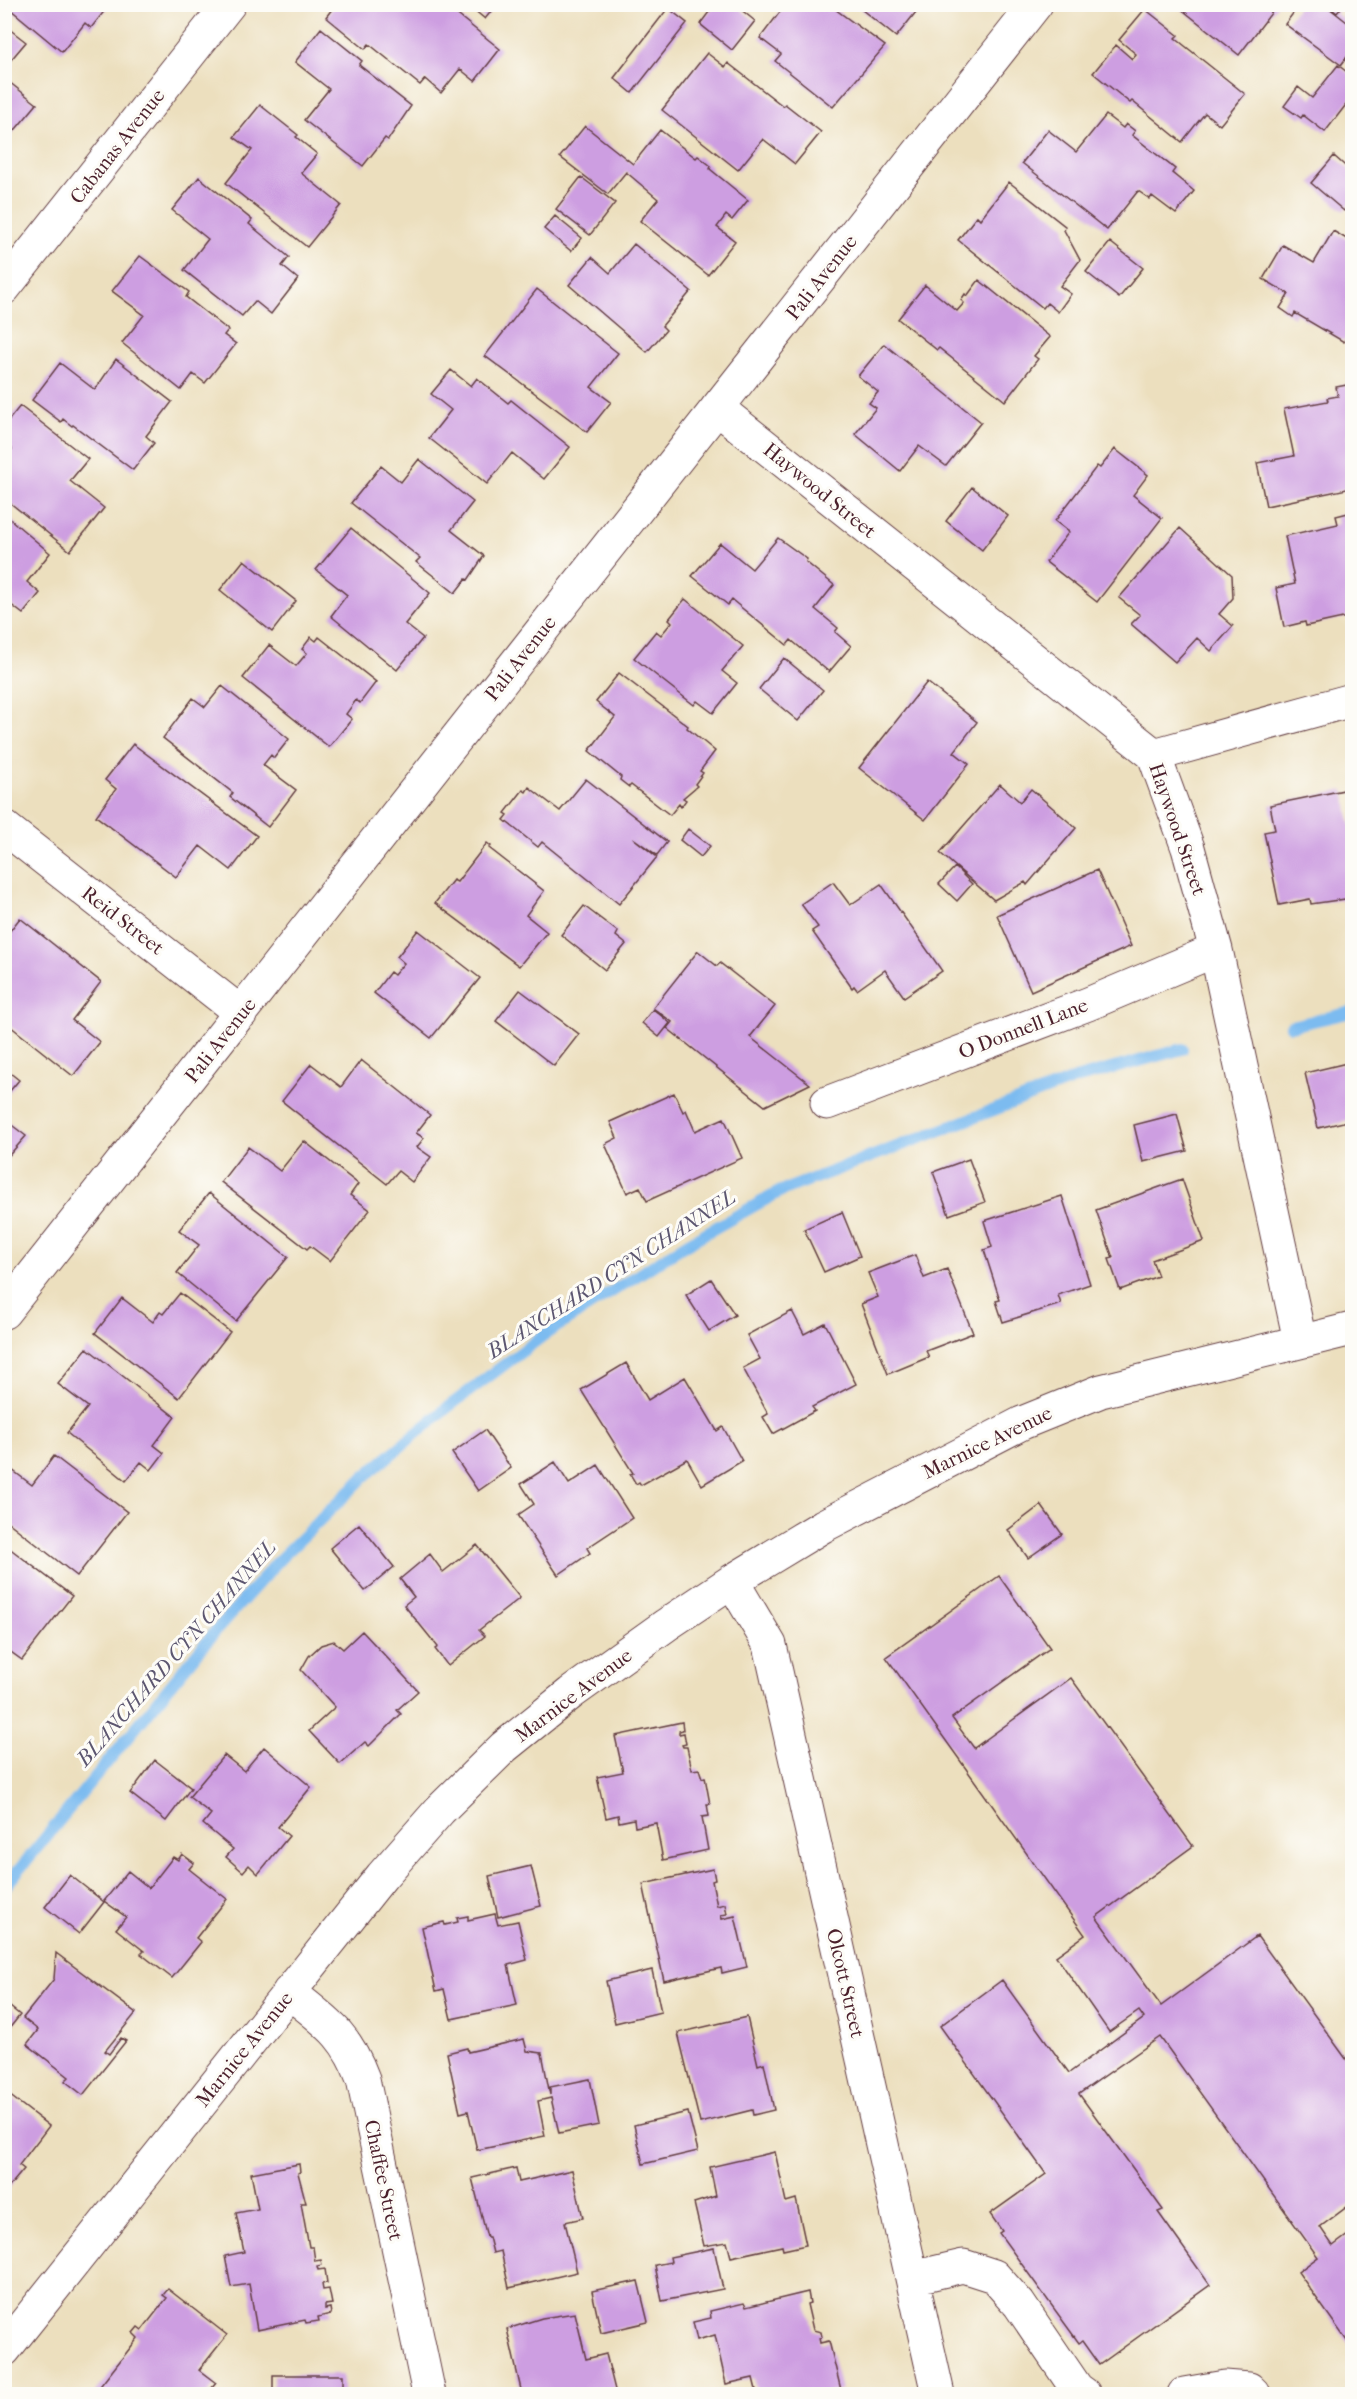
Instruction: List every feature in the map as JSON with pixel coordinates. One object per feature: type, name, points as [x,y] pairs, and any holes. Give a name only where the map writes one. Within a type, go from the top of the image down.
[{"type":"street","name":"Cabanas Avenue","points":[[4,288],[229,4]]},
{"type":"street","name":"Pali Avenue","points":[[4,1312],[1036,4]]},
{"type":"street","name":"Haywood Street","points":[[717,408],[1154,755],[1188,848],[1216,950],[1300,1341]]},
{"type":"street","points":[[1154,755],[1353,700]]},
{"type":"street","name":"Reid Street","points":[[4,827],[241,1013]]},
{"type":"street","name":"O Donnell Lane","points":[[827,1102],[1088,1004],[1216,950]]},
{"type":"street","name":"Marnice Avenue","points":[[4,2350],[382,1876],[425,1826],[504,1747],[581,1687],[732,1581],[823,1526],[1022,1423],[1101,1391],[1353,1329]]},
{"type":"street","name":"Olcott Street","points":[[732,1581],[770,1646],[938,2394]]},
{"type":"street","name":"Chaffee Street","points":[[289,1992],[337,2031],[354,2054],[363,2079],[429,2394]]},
{"type":"street","points":[[912,2278],[963,2266],[994,2276],[1019,2304],[1077,2389],[1084,2394]]},
{"type":"street","points":[[1184,2394],[1225,2387],[1249,2389],[1254,2394]]},
{"type":"building","points":[[4,4],[110,4],[91,28],[85,23],[62,52]]},
{"type":"building","points":[[336,4],[378,4],[385,10],[389,4],[444,4],[500,49],[475,81],[460,69],[441,93],[425,79],[420,85],[369,44],[365,49],[326,17]]},
{"type":"building","points":[[467,4],[497,4],[485,19]]},
{"type":"building","points":[[715,4],[734,4],[755,21],[732,50],[700,24]]},
{"type":"building","points":[[786,4],[828,4],[885,46],[833,107],[775,61],[781,54],[760,38]]},
{"type":"building","points":[[864,4],[917,4],[920,7],[896,37],[861,9]]},
{"type":"building","points":[[1175,4],[1278,4],[1239,55]]},
{"type":"building","points":[[1300,4],[1324,4],[1352,26],[1352,50],[1341,65],[1285,24]]},
{"type":"building","points":[[1326,4],[1344,4],[1337,13]]},
{"type":"building","points":[[668,8],[687,23],[632,93],[614,78]]},
{"type":"building","points":[[1145,9],[1178,35],[1175,38],[1245,94],[1220,125],[1205,113],[1182,142],[1093,73],[1116,45],[1132,59],[1136,54],[1119,40]]},
{"type":"building","points":[[4,25],[26,42],[4,68]]},
{"type":"building","points":[[321,28],[362,61],[359,65],[411,106],[388,140],[385,138],[363,166],[304,120],[329,89],[295,62]]},
{"type":"building","points":[[707,53],[725,67],[728,63],[821,132],[795,164],[763,139],[738,170],[662,110]]},
{"type":"building","points":[[1338,65],[1352,76],[1352,97],[1325,132],[1303,115],[1301,118],[1284,106],[1298,87],[1312,98]]},
{"type":"building","points":[[4,78],[37,104],[10,136],[4,132]]},
{"type":"building","points":[[260,105],[298,135],[296,137],[317,154],[301,173],[341,205],[307,247],[226,183],[252,150],[234,137]]},
{"type":"building","points":[[1106,115],[1123,128],[1126,124],[1135,131],[1132,135],[1175,169],[1172,173],[1194,191],[1176,214],[1152,196],[1150,199],[1138,191],[1107,230],[1022,163],[1048,130],[1076,152]]},
{"type":"building","points":[[585,126],[633,164],[660,130],[696,158],[698,156],[711,166],[710,169],[748,200],[732,220],[726,215],[717,227],[735,241],[708,275],[640,221],[658,199],[626,172],[608,194],[560,157]]},
{"type":"building","points":[[1334,156],[1352,172],[1352,200],[1344,211],[1311,183]]},
{"type":"building","points":[[199,177],[252,220],[249,224],[289,257],[282,266],[298,279],[271,314],[255,301],[242,316],[184,270],[208,239],[172,210]]},
{"type":"building","points":[[581,177],[615,203],[590,235],[556,209]]},
{"type":"building","points":[[1009,182],[1066,227],[1064,230],[1080,260],[1060,286],[1071,294],[1058,312],[1047,303],[1043,308],[958,240],[977,216],[980,219]]},
{"type":"building","points":[[555,216],[582,238],[571,251],[544,229]]},
{"type":"building","points":[[1333,231],[1352,242],[1352,327],[1344,342],[1295,313],[1293,317],[1280,308],[1289,294],[1263,279],[1283,245],[1314,263]]},
{"type":"building","points":[[1110,242],[1143,268],[1119,298],[1086,272]]},
{"type":"building","points":[[634,244],[691,291],[662,326],[666,330],[647,352],[569,285],[592,257],[610,273]]},
{"type":"building","points":[[140,256],[189,292],[186,297],[228,330],[224,335],[236,344],[205,383],[193,374],[181,390],[122,343],[144,315],[112,291]]},
{"type":"building","points":[[979,280],[1050,337],[1034,356],[1038,359],[1005,401],[939,348],[937,350],[898,319],[925,285],[957,311],[964,303],[961,300],[965,294],[967,296]]},
{"type":"building","points":[[537,289],[618,353],[591,387],[611,402],[587,432],[485,356]]},
{"type":"building","points":[[884,344],[981,422],[946,466],[919,446],[900,471],[855,434],[876,408],[869,403],[878,392],[858,376]]},
{"type":"building","points":[[116,359],[172,402],[146,436],[154,443],[133,470],[73,425],[63,419],[61,422],[32,400],[60,363],[95,390]]},
{"type":"building","points":[[451,370],[471,386],[477,378],[508,403],[511,400],[570,447],[544,479],[512,453],[487,484],[429,438],[451,410],[431,394]]},
{"type":"building","points":[[1352,384],[1352,433],[1348,434],[1352,488],[1266,506],[1257,463],[1294,456],[1284,409],[1328,401],[1327,398],[1338,396],[1336,387]]},
{"type":"building","points":[[20,406],[88,459],[70,481],[104,508],[70,551],[4,498],[4,458],[12,449],[4,443],[4,426]]},
{"type":"building","points":[[1115,449],[1148,475],[1133,495],[1162,518],[1097,602],[1046,562],[1069,532],[1055,521],[1097,466],[1100,468]]},
{"type":"building","points":[[419,459],[473,502],[451,530],[484,556],[468,580],[466,579],[455,593],[416,562],[420,558],[351,503],[381,466],[401,482]]},
{"type":"building","points":[[972,487],[1008,516],[982,550],[946,521]]},
{"type":"building","points":[[1352,512],[1352,560],[1349,560],[1352,577],[1350,580],[1352,616],[1306,626],[1305,622],[1284,627],[1276,588],[1295,584],[1285,536],[1338,524],[1336,516]]},
{"type":"building","points":[[4,514],[50,553],[27,582],[40,593],[23,614],[10,604],[4,611]]},
{"type":"building","points":[[351,528],[430,593],[405,624],[423,638],[397,670],[331,616],[347,595],[316,570]]},
{"type":"building","points":[[1180,528],[1232,575],[1233,598],[1219,614],[1233,626],[1211,651],[1197,638],[1175,662],[1131,624],[1140,615],[1119,598]]},
{"type":"building","points":[[778,538],[807,559],[806,562],[834,585],[815,609],[838,628],[835,632],[851,646],[829,672],[791,640],[787,645],[732,600],[728,605],[692,576],[720,543],[752,569]]},
{"type":"building","points":[[244,560],[296,601],[272,632],[220,590]]},
{"type":"building","points":[[685,599],[743,646],[722,671],[737,683],[713,713],[697,701],[694,705],[634,658],[656,631],[661,635],[672,622],[669,619]]},
{"type":"building","points":[[311,637],[316,641],[319,637],[376,682],[360,703],[356,700],[346,714],[352,719],[329,747],[243,678],[269,645],[296,666],[307,653],[302,649]]},
{"type":"building","points":[[784,658],[823,690],[798,721],[759,689]]},
{"type":"building","points":[[619,673],[688,726],[687,728],[715,751],[700,771],[703,773],[695,784],[697,786],[683,798],[686,800],[681,807],[679,804],[670,815],[631,785],[629,787],[620,780],[621,777],[589,751],[615,717],[596,702]]},
{"type":"building","points":[[927,682],[977,722],[954,752],[969,764],[925,820],[859,768]]},
{"type":"building","points":[[222,686],[289,739],[274,758],[271,755],[263,765],[296,790],[268,827],[230,797],[233,793],[163,738],[193,698],[205,707]]},
{"type":"building","points":[[133,744],[257,836],[231,870],[200,846],[176,877],[96,816],[116,789],[105,780]]},
{"type":"building","points":[[586,779],[667,842],[657,855],[633,838],[657,857],[619,904],[542,842],[538,847],[504,820],[508,815],[505,813],[523,790],[526,792],[529,787],[560,811]]},
{"type":"building","points":[[1000,784],[1020,802],[1031,789],[1076,828],[1027,885],[1025,882],[994,900],[940,853]]},
{"type":"building","points":[[1344,790],[1352,832],[1352,898],[1311,904],[1310,899],[1279,905],[1264,832],[1275,830],[1270,805]]},
{"type":"building","points":[[688,829],[710,846],[701,857],[680,840]]},
{"type":"building","points":[[487,843],[491,846],[489,848],[544,891],[526,915],[547,932],[519,966],[435,903],[453,880],[457,882]]},
{"type":"building","points":[[955,867],[972,884],[957,901],[939,884]]},
{"type":"building","points":[[1097,870],[1131,946],[1031,991],[997,915]]},
{"type":"building","points":[[833,882],[850,905],[881,884],[942,971],[904,997],[885,970],[857,990],[854,986],[852,988],[812,931],[818,927],[801,904]]},
{"type":"building","points":[[584,906],[618,932],[616,936],[626,944],[605,970],[561,935]]},
{"type":"building","points":[[20,918],[101,982],[72,1020],[100,1042],[73,1076],[5,1022],[5,937]]},
{"type":"building","points":[[418,930],[480,978],[431,1038],[374,993],[390,972],[394,975],[404,963],[397,957]]},
{"type":"building","points":[[698,951],[717,966],[720,963],[775,1006],[750,1037],[810,1084],[765,1106],[667,1028],[672,1022],[653,1008]]},
{"type":"building","points":[[520,990],[579,1034],[554,1066],[496,1021]]},
{"type":"building","points":[[653,1009],[670,1023],[659,1037],[642,1023]]},
{"type":"building","points":[[361,1060],[430,1115],[416,1133],[424,1138],[417,1147],[431,1157],[412,1182],[398,1171],[387,1184],[282,1101],[311,1064],[341,1087]]},
{"type":"building","points":[[1351,1062],[1352,1120],[1318,1128],[1305,1073]]},
{"type":"building","points":[[4,1068],[19,1080],[4,1098]]},
{"type":"building","points":[[674,1093],[683,1112],[686,1110],[695,1131],[724,1118],[742,1158],[647,1201],[640,1187],[627,1193],[605,1144],[617,1138],[610,1122]]},
{"type":"building","points":[[1177,1114],[1187,1151],[1143,1162],[1134,1125]]},
{"type":"building","points":[[4,1119],[26,1136],[4,1161]]},
{"type":"building","points":[[304,1141],[358,1184],[350,1195],[370,1210],[330,1261],[310,1246],[307,1249],[221,1182],[248,1147],[280,1171]]},
{"type":"building","points":[[969,1159],[985,1202],[949,1215],[933,1172]]},
{"type":"building","points":[[1182,1179],[1204,1241],[1152,1260],[1158,1276],[1120,1290],[1109,1259],[1113,1258],[1096,1210]]},
{"type":"building","points":[[209,1193],[288,1257],[236,1321],[177,1273],[199,1245],[179,1230]]},
{"type":"building","points":[[1062,1196],[1090,1284],[1058,1295],[1061,1304],[1003,1322],[996,1301],[1000,1300],[984,1250],[992,1247],[984,1221]]},
{"type":"building","points":[[842,1212],[860,1256],[824,1272],[804,1229]]},
{"type":"building","points":[[915,1255],[924,1278],[947,1269],[973,1333],[926,1351],[929,1357],[888,1374],[861,1304],[878,1297],[868,1273]]},
{"type":"building","points":[[711,1279],[735,1315],[709,1331],[686,1295]]},
{"type":"building","points":[[180,1293],[230,1332],[179,1398],[95,1333],[122,1298],[153,1322],[160,1312],[163,1314]]},
{"type":"building","points":[[792,1311],[804,1334],[825,1323],[856,1384],[812,1407],[815,1411],[773,1434],[763,1417],[768,1414],[743,1368],[760,1359],[747,1335]]},
{"type":"building","points":[[87,1348],[175,1417],[154,1445],[164,1453],[151,1470],[141,1462],[126,1481],[67,1433],[88,1407],[58,1384]]},
{"type":"building","points":[[626,1363],[648,1400],[685,1377],[717,1431],[723,1427],[742,1461],[702,1485],[687,1459],[641,1485],[639,1482],[636,1484],[630,1474],[633,1473],[581,1390]]},
{"type":"building","points":[[485,1430],[511,1468],[478,1491],[452,1453]]},
{"type":"building","points":[[54,1456],[127,1512],[77,1576],[4,1519],[4,1464],[32,1485]]},
{"type":"building","points":[[555,1462],[569,1484],[598,1465],[632,1518],[587,1548],[590,1553],[558,1575],[518,1515],[534,1504],[521,1484]]},
{"type":"building","points":[[1041,1505],[1062,1534],[1028,1558],[1008,1530]]},
{"type":"building","points":[[359,1524],[394,1567],[365,1591],[330,1548]]},
{"type":"building","points":[[4,1544],[72,1596],[22,1660],[4,1647]]},
{"type":"building","points":[[477,1545],[520,1598],[479,1630],[485,1636],[448,1666],[435,1649],[438,1647],[404,1605],[414,1597],[400,1579],[430,1554],[443,1572]]},
{"type":"building","points":[[999,1576],[1050,1648],[952,1718],[974,1748],[1071,1678],[1193,1846],[1096,1917],[1161,2006],[1257,1936],[1352,2067],[1352,2203],[1320,2227],[1333,2246],[1352,2232],[1352,2348],[1298,2272],[1318,2257],[1160,2037],[1079,2094],[1163,2210],[1158,2212],[1210,2285],[1099,2365],[1082,2341],[1079,2343],[999,2233],[1002,2231],[990,2214],[1046,2174],[940,2026],[1002,1980],[1069,2073],[1144,2018],[1139,2011],[1109,2032],[1056,1956],[1085,1935],[886,1657]]},
{"type":"building","points":[[362,1631],[418,1691],[397,1710],[401,1714],[369,1746],[365,1742],[340,1764],[309,1731],[335,1707],[301,1670],[309,1656],[321,1645],[334,1641],[343,1649]]},
{"type":"building","points":[[682,1722],[683,1730],[679,1731],[679,1734],[684,1733],[686,1744],[682,1745],[687,1747],[692,1770],[699,1769],[702,1778],[705,1777],[710,1804],[707,1804],[709,1816],[702,1817],[708,1850],[663,1860],[656,1823],[635,1827],[634,1819],[619,1822],[618,1815],[606,1818],[597,1777],[623,1772],[615,1736]]},
{"type":"building","points":[[264,1747],[311,1787],[278,1827],[289,1836],[258,1874],[249,1865],[243,1872],[226,1857],[233,1849],[203,1824],[211,1814],[189,1797],[224,1755],[244,1771]]},
{"type":"building","points":[[155,1760],[191,1788],[166,1821],[130,1793]]},
{"type":"building","points":[[182,1854],[194,1863],[189,1869],[227,1899],[196,1938],[201,1942],[172,1978],[141,1954],[144,1951],[116,1929],[126,1917],[104,1901],[128,1871],[149,1888],[173,1857],[178,1860]]},
{"type":"building","points":[[531,1866],[541,1906],[498,1917],[489,1876]]},
{"type":"building","points":[[713,1869],[715,1880],[712,1881],[717,1906],[725,1904],[727,1914],[721,1915],[722,1919],[735,1916],[747,1967],[722,1973],[721,1968],[664,1981],[643,1884]]},
{"type":"building","points":[[70,1875],[104,1902],[79,1934],[45,1907]]},
{"type":"building","points":[[495,1914],[498,1925],[518,1921],[527,1960],[508,1965],[517,2005],[451,2019],[444,1989],[436,1991],[422,1927],[444,1922],[445,1925],[458,1922],[457,1918],[468,1916],[468,1920]]},
{"type":"building","points":[[56,1953],[136,2013],[105,2051],[109,2054],[121,2038],[126,2041],[83,2095],[65,2081],[69,2077],[27,2044],[38,2030],[23,2018],[54,1979]]},
{"type":"building","points":[[652,1970],[661,2012],[615,2023],[606,1981]]},
{"type":"building","points":[[4,2002],[20,2015],[4,2035]]},
{"type":"building","points":[[747,2017],[758,2065],[764,2063],[774,2110],[753,2115],[752,2110],[700,2123],[678,2033]]},
{"type":"building","points":[[524,2039],[527,2051],[542,2053],[550,2095],[550,2087],[590,2079],[599,2125],[559,2133],[551,2098],[538,2101],[545,2136],[477,2150],[468,2111],[460,2113],[447,2053],[467,2048],[468,2052]]},
{"type":"building","points":[[4,2091],[49,2126],[19,2165],[24,2169],[4,2193]]},
{"type":"building","points":[[688,2112],[698,2151],[643,2164],[634,2125]]},
{"type":"building","points":[[775,2152],[786,2202],[796,2199],[806,2245],[783,2250],[782,2246],[731,2257],[727,2242],[704,2246],[694,2203],[716,2196],[710,2167]]},
{"type":"building","points":[[299,2164],[300,2172],[298,2173],[306,2203],[301,2203],[309,2247],[313,2247],[315,2261],[321,2260],[322,2265],[317,2266],[318,2270],[325,2269],[327,2283],[322,2284],[323,2290],[329,2289],[332,2304],[325,2305],[325,2309],[330,2308],[331,2314],[318,2317],[319,2321],[306,2323],[305,2320],[257,2330],[249,2284],[231,2287],[225,2256],[244,2252],[236,2213],[258,2209],[251,2173]]},
{"type":"building","points":[[516,2168],[519,2182],[572,2170],[583,2218],[565,2222],[577,2272],[509,2288],[501,2251],[493,2253],[489,2237],[487,2237],[472,2178]]},
{"type":"building","points":[[714,2248],[723,2289],[662,2301],[655,2265],[671,2262],[670,2257]]},
{"type":"building","points":[[638,2281],[648,2322],[601,2333],[592,2291]]},
{"type":"building","points":[[168,2289],[227,2335],[199,2370],[216,2383],[207,2394],[94,2394],[138,2338],[133,2333],[138,2327],[142,2330],[167,2298],[163,2295]]},
{"type":"building","points":[[808,2292],[810,2303],[807,2304],[813,2330],[821,2332],[820,2343],[829,2341],[841,2390],[822,2394],[815,2392],[757,2394],[753,2378],[726,2384],[715,2335],[697,2340],[693,2322],[711,2318],[710,2311],[744,2303],[746,2307]]},
{"type":"building","points":[[575,2313],[586,2359],[606,2354],[616,2394],[522,2394],[507,2329],[542,2318]]},
{"type":"building","points":[[273,2375],[343,2375],[343,2394],[273,2394]]},
{"type":"waterway","name":"BLANCHARD CYN CHANNEL","points":[[1291,1026],[1352,1012]]},
{"type":"waterway","name":"BLANCHARD CYN CHANNEL","points":[[4,1888],[212,1635],[280,1559],[365,1476],[448,1407],[544,1335],[688,1243],[781,1191],[1075,1079],[1182,1049]]}]
